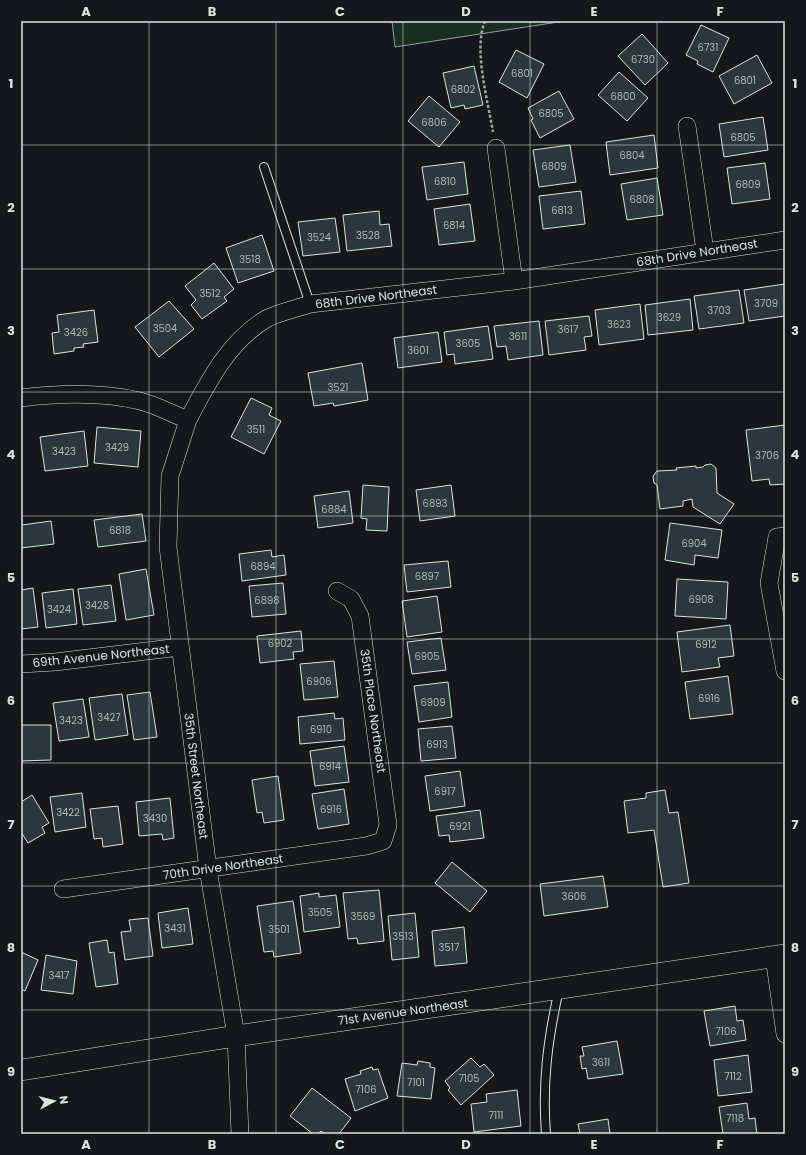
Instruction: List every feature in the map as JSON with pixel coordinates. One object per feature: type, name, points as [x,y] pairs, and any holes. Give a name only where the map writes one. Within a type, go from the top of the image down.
[{"type":"street","points":[[687,126],[705,251]]},
{"type":"street","points":[[496,148],[514,281]]},
{"type":"street","name":"68th Drive Northeast","points":[[188,420],[213,372],[244,335],[267,319],[310,304],[514,281],[785,240]]},
{"type":"street","points":[[21,398],[51,394],[103,395],[141,401],[188,420]]},
{"type":"street","name":"35th Street Northeast","points":[[188,420],[170,476],[168,548],[208,869],[236,1036],[240,1134]]},
{"type":"street","points":[[785,536],[777,537],[769,584],[785,671]]},
{"type":"street","name":"35th Place Northeast","points":[[337,591],[351,599],[360,616],[388,825],[383,841]]},
{"type":"street","name":"69th Avenue Northeast","points":[[21,664],[55,662],[180,647]]},
{"type":"street","name":"70th Drive Northeast","points":[[63,889],[366,846],[383,841]]},
{"type":"street","points":[[780,956],[785,1034]]},
{"type":"street","name":"71st Avenue Northeast","points":[[21,1070],[236,1036],[780,956]]},
{"type":"lane","points":[[264,167],[310,304]]},
{"type":"lane","points":[[546,1134],[544,1078],[552,1021],[560,988]]},
{"type":"path","points":[[485,21],[480,32],[480,48],[496,148]]},
{"type":"green space","points":[[392,21],[565,21],[395,47]]},
{"type":"building","points":[[701,25],[729,38],[713,72],[697,64],[698,61],[686,55]]},
{"type":"building","points":[[642,34],[668,63],[645,85],[618,56]]},
{"type":"building","points":[[516,50],[544,64],[527,98],[499,82]]},
{"type":"building","points":[[757,55],[772,83],[734,104],[719,76]]},
{"type":"building","points":[[474,66],[483,105],[465,109],[464,105],[451,108],[443,73]]},
{"type":"building","points":[[619,72],[648,98],[627,121],[598,95]]},
{"type":"building","points":[[559,91],[574,119],[540,138],[531,120],[533,119],[528,108]]},
{"type":"building","points":[[429,96],[460,122],[439,147],[408,121]]},
{"type":"building","points":[[763,117],[768,150],[724,157],[719,124]]},
{"type":"building","points":[[654,135],[658,168],[610,175],[606,142]]},
{"type":"building","points":[[570,145],[576,182],[539,187],[533,150]]},
{"type":"building","points":[[464,162],[468,194],[427,200],[422,167]]},
{"type":"building","points":[[765,163],[770,199],[732,204],[727,168]]},
{"type":"building","points":[[657,178],[663,215],[627,220],[621,184]]},
{"type":"building","points":[[581,191],[585,224],[543,229],[539,196]]},
{"type":"building","points":[[470,204],[475,241],[439,245],[434,209]]},
{"type":"building","points":[[379,211],[380,225],[389,224],[392,246],[347,251],[343,215]]},
{"type":"building","points":[[335,218],[340,252],[303,256],[298,222]]},
{"type":"building","points":[[262,235],[274,271],[238,283],[226,248]]},
{"type":"building","points":[[214,263],[234,289],[224,297],[227,301],[202,319],[191,305],[196,300],[185,286]]},
{"type":"building","points":[[785,284],[785,316],[749,321],[744,290]]},
{"type":"building","points":[[739,290],[744,323],[699,329],[694,296]]},
{"type":"building","points":[[690,299],[693,330],[648,335],[645,305]]},
{"type":"building","points":[[169,301],[194,329],[159,357],[135,327]]},
{"type":"building","points":[[640,304],[644,339],[599,345],[595,310]]},
{"type":"building","points":[[94,310],[98,342],[83,344],[84,347],[74,348],[74,351],[54,354],[52,333],[59,332],[57,315]]},
{"type":"building","points":[[589,316],[592,336],[584,337],[586,350],[549,355],[545,321]]},
{"type":"building","points":[[539,321],[543,355],[508,360],[506,346],[497,347],[494,326]]},
{"type":"building","points":[[488,326],[493,359],[455,364],[454,354],[447,355],[444,332]]},
{"type":"building","points":[[438,332],[442,362],[398,368],[394,338]]},
{"type":"building","points":[[362,363],[368,400],[334,406],[333,403],[314,406],[308,373]]},
{"type":"building","points":[[251,398],[272,408],[269,415],[281,421],[264,454],[231,437]]},
{"type":"building","points":[[785,425],[785,484],[770,485],[769,479],[752,481],[746,430]]},
{"type":"building","points":[[97,427],[141,431],[138,467],[94,463]]},
{"type":"building","points":[[84,431],[88,466],[45,471],[40,437]]},
{"type":"building","points":[[711,464],[716,468],[717,493],[734,504],[720,524],[693,507],[692,499],[683,501],[683,506],[660,509],[657,485],[654,483],[653,476],[657,471],[677,470],[676,468],[696,466],[696,468]]},
{"type":"building","points":[[363,485],[389,487],[387,531],[366,530],[367,519],[361,518]]},
{"type":"building","points":[[451,485],[455,516],[420,521],[416,490]]},
{"type":"building","points":[[349,491],[353,523],[318,528],[314,496]]},
{"type":"building","points":[[142,514],[146,541],[98,547],[94,520]]},
{"type":"building","points":[[21,521],[22,525],[51,521],[54,544],[21,548]]},
{"type":"building","points":[[670,523],[722,530],[718,558],[695,555],[694,565],[665,560]]},
{"type":"building","points":[[271,550],[272,557],[284,555],[286,575],[242,581],[239,554]]},
{"type":"building","points":[[448,561],[451,587],[407,592],[404,565]]},
{"type":"building","points":[[146,569],[154,615],[126,620],[119,574]]},
{"type":"building","points":[[677,579],[728,582],[726,619],[675,616]]},
{"type":"building","points":[[283,583],[286,614],[252,617],[249,586]]},
{"type":"building","points":[[111,585],[116,621],[83,625],[78,589]]},
{"type":"building","points":[[33,588],[38,627],[21,629],[21,590]]},
{"type":"building","points":[[73,589],[77,624],[46,628],[42,593]]},
{"type":"building","points":[[437,596],[442,632],[407,637],[402,601]]},
{"type":"building","points":[[730,625],[734,656],[718,658],[720,667],[682,672],[677,632]]},
{"type":"building","points":[[301,631],[303,651],[293,652],[294,659],[260,663],[257,636]]},
{"type":"building","points":[[441,638],[446,670],[412,674],[407,642]]},
{"type":"building","points":[[334,661],[338,697],[304,700],[300,664]]},
{"type":"building","points":[[728,676],[733,714],[690,719],[685,682]]},
{"type":"building","points":[[448,682],[452,717],[419,722],[414,686]]},
{"type":"building","points":[[150,692],[157,737],[134,740],[127,695]]},
{"type":"building","points":[[122,694],[128,735],[95,740],[89,698]]},
{"type":"building","points":[[83,699],[89,737],[59,741],[53,703]]},
{"type":"building","points":[[334,713],[335,719],[343,718],[345,740],[300,744],[298,717]]},
{"type":"building","points":[[21,725],[51,725],[51,760],[21,761]]},
{"type":"building","points":[[452,726],[456,758],[421,761],[418,729]]},
{"type":"building","points":[[344,746],[349,782],[315,786],[310,751]]},
{"type":"building","points":[[460,771],[465,806],[430,811],[425,776]]},
{"type":"building","points":[[278,776],[284,820],[264,823],[262,812],[257,813],[252,780]]},
{"type":"building","points":[[344,789],[349,824],[318,829],[312,794]]},
{"type":"building","points":[[665,790],[669,813],[678,812],[689,883],[663,887],[654,830],[628,833],[624,801],[646,798],[646,793]]},
{"type":"building","points":[[82,793],[86,827],[55,832],[50,797]]},
{"type":"building","points":[[32,795],[49,823],[42,827],[45,833],[28,843],[21,832],[21,802]]},
{"type":"building","points":[[170,798],[174,838],[163,840],[162,834],[139,836],[136,802]]},
{"type":"building","points":[[118,806],[123,844],[103,847],[102,838],[94,839],[90,809]]},
{"type":"building","points":[[480,810],[484,838],[450,842],[449,835],[439,836],[436,816]]},
{"type":"building","points":[[452,862],[487,891],[470,912],[435,883]]},
{"type":"building","points":[[603,876],[608,907],[544,916],[540,884]]},
{"type":"building","points":[[379,890],[384,941],[358,944],[357,938],[348,939],[343,893]]},
{"type":"building","points":[[319,893],[319,897],[336,895],[340,927],[304,932],[300,896]]},
{"type":"building","points":[[293,901],[301,953],[274,957],[273,951],[264,952],[257,906]]},
{"type":"building","points":[[188,908],[193,944],[162,948],[158,913]]},
{"type":"building","points":[[415,913],[419,957],[392,960],[388,916]]},
{"type":"building","points":[[148,918],[153,956],[125,960],[121,932],[131,931],[129,920]]},
{"type":"building","points":[[464,927],[467,963],[435,966],[432,931]]},
{"type":"building","points":[[107,940],[109,953],[114,952],[118,984],[96,987],[89,943]]},
{"type":"building","points":[[21,952],[38,960],[25,991],[21,989]]},
{"type":"building","points":[[46,955],[77,961],[73,994],[41,990]]},
{"type":"building","points":[[735,1006],[737,1021],[743,1020],[746,1040],[710,1046],[704,1011]]},
{"type":"building","points":[[617,1041],[623,1074],[588,1079],[586,1068],[582,1069],[580,1056],[584,1056],[582,1047]]},
{"type":"building","points":[[748,1055],[752,1092],[718,1096],[714,1060]]},
{"type":"building","points":[[471,1058],[480,1067],[484,1064],[494,1075],[461,1105],[448,1090],[450,1088],[445,1081]]},
{"type":"building","points":[[418,1061],[430,1063],[430,1067],[435,1068],[431,1099],[397,1096],[402,1063],[417,1065]]},
{"type":"building","points":[[372,1067],[373,1070],[378,1069],[388,1098],[355,1111],[345,1079],[361,1074],[360,1071]]},
{"type":"building","points":[[312,1088],[351,1118],[339,1134],[325,1134],[321,1131],[318,1134],[313,1134],[290,1116]]},
{"type":"building","points":[[517,1090],[521,1126],[474,1132],[471,1104],[487,1102],[486,1094]]},
{"type":"building","points":[[747,1103],[749,1119],[755,1118],[757,1134],[723,1134],[719,1107]]},
{"type":"building","points":[[608,1119],[610,1134],[580,1134],[578,1124]]}]
